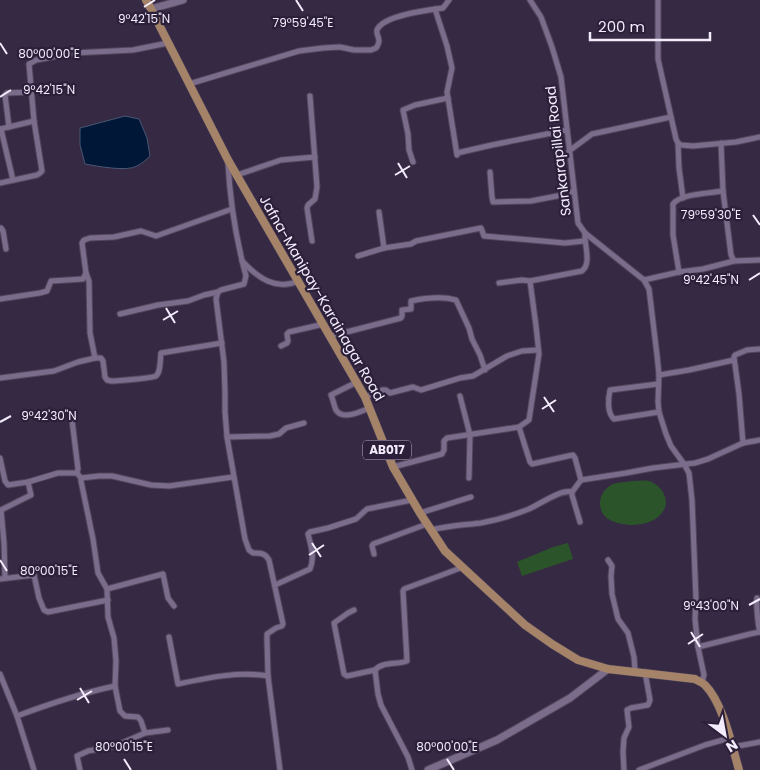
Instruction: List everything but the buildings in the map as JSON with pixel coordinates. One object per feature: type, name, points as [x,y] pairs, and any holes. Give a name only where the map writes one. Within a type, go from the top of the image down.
[{"type":"main road","name":"Jafna-Manipay-Karainagar Road","points":[[146,0],[228,160],[365,397],[393,467],[445,552],[525,625],[578,660],[608,669],[695,679],[702,683]]},
{"type":"main road","points":[[151,9],[183,0]]},
{"type":"main road","points":[[428,770],[497,740],[570,698],[608,669]]},
{"type":"main road","points":[[702,683],[716,702],[730,738],[738,770]]},
{"type":"street","points":[[189,84],[299,51],[340,47],[354,50],[371,50],[376,48],[379,42],[377,33],[378,28],[382,24],[395,17],[443,8],[449,0]]},
{"type":"street","name":"Sankarapillai Road","points":[[530,0],[541,17],[560,77],[578,223],[584,233],[588,260],[586,268],[582,271],[530,281]]},
{"type":"street","points":[[658,0],[658,59],[678,143],[683,198]]},
{"type":"street","points":[[435,9],[452,68],[447,92],[457,154],[567,130]]},
{"type":"street","points":[[0,183],[37,174],[42,171],[34,121],[29,64],[36,60],[73,53],[133,50],[168,43]]},
{"type":"street","points":[[9,127],[5,95],[7,93],[31,92]]},
{"type":"street","points":[[310,96],[317,187],[315,200],[307,208],[312,241]]},
{"type":"street","points":[[413,162],[409,150],[403,110],[415,105],[448,98]]},
{"type":"street","points":[[569,151],[592,134],[671,117]]},
{"type":"street","points":[[12,180],[0,129],[34,121]]},
{"type":"street","points":[[678,143],[693,146],[736,142],[760,137]]},
{"type":"street","points":[[721,143],[723,190],[734,261]]},
{"type":"street","points":[[237,175],[281,160],[315,157]]},
{"type":"street","points":[[120,314],[158,305],[188,301],[244,284],[246,276],[232,209],[228,160]]},
{"type":"street","points":[[490,172],[493,202],[531,201],[574,191]]},
{"type":"street","points":[[679,272],[673,235],[673,204],[676,200],[683,198],[723,190]]},
{"type":"street","points":[[94,358],[90,333],[89,282],[82,242],[90,238],[114,237],[141,230],[156,236],[232,209]]},
{"type":"street","points":[[379,212],[384,248]]},
{"type":"street","points":[[0,228],[3,231],[6,249]]},
{"type":"street","points":[[358,256],[384,248],[482,228],[484,236],[565,243],[584,241]]},
{"type":"street","points":[[584,233],[644,280],[649,289],[659,375],[659,412],[666,434],[689,473],[692,500],[696,599],[695,619],[704,675],[702,683]]},
{"type":"street","points":[[644,280],[734,261],[760,260]]},
{"type":"street","points":[[242,261],[265,281],[284,285],[299,281]]},
{"type":"street","points":[[0,299],[47,291],[51,282],[83,279],[86,273]]},
{"type":"street","points":[[393,467],[442,454],[444,441],[447,438],[519,427],[529,420],[538,350],[530,281],[522,280],[499,283]]},
{"type":"street","points":[[218,292],[216,299],[224,362],[226,437],[245,539],[252,553],[266,554],[269,560],[283,624],[268,634],[267,640],[268,676],[280,770]]},
{"type":"street","points":[[331,336],[400,318],[402,310],[411,308],[411,301],[450,298],[456,300],[485,370]]},
{"type":"street","points":[[281,346],[288,342],[287,334],[289,332],[324,324]]},
{"type":"street","points":[[0,378],[54,371],[78,362],[101,358],[107,380],[153,378],[159,371],[161,352],[222,343]]},
{"type":"street","points":[[742,443],[739,394],[734,360],[737,354],[747,350],[760,349]]},
{"type":"street","points":[[365,397],[382,390],[390,393],[413,387],[421,390],[473,376],[507,356],[522,351],[538,350]]},
{"type":"street","points":[[659,375],[734,360]]},
{"type":"street","points":[[357,382],[331,395],[336,410],[346,415],[370,408]]},
{"type":"street","points":[[658,384],[610,390],[609,406],[612,419],[659,412]]},
{"type":"street","points":[[460,396],[470,434],[469,478]]},
{"type":"street","points":[[72,420],[79,475],[93,539],[98,573],[107,589],[108,616],[114,638],[116,661],[115,686],[120,711],[125,716],[138,717],[145,734]]},
{"type":"street","points":[[226,437],[270,436],[279,434],[286,428],[304,423]]},
{"type":"street","points":[[519,427],[532,464],[573,455],[576,459],[581,480]]},
{"type":"street","points":[[572,492],[581,480],[696,463],[708,460],[742,443],[760,440]]},
{"type":"street","points":[[0,458],[5,481],[8,485],[28,482],[58,473],[112,476],[151,485],[170,486],[233,477]]},
{"type":"street","points":[[28,482],[31,495],[1,510],[4,543],[3,579],[34,575],[39,598],[44,610],[48,612],[108,600]]},
{"type":"street","points":[[374,554],[373,544],[429,527],[480,523],[498,519],[529,509],[564,492],[572,492]]},
{"type":"street","points":[[572,492],[580,522]]},
{"type":"street","points":[[420,513],[471,497]]},
{"type":"street","points":[[275,585],[310,568],[313,562],[308,534],[310,532],[356,519],[367,509],[412,500]]},
{"type":"street","points":[[608,560],[612,566],[612,594],[618,619],[628,632],[634,656],[635,671]]},
{"type":"street","points":[[354,610],[334,623],[344,674],[347,676],[376,670],[377,667],[384,664],[408,661],[404,589],[463,567]]},
{"type":"street","points":[[107,589],[163,574],[168,598],[174,606]]},
{"type":"street","points":[[698,646],[760,632],[757,598]]},
{"type":"street","points":[[169,637],[178,684],[216,677],[257,674],[268,676]]},
{"type":"street","points":[[376,670],[381,705],[408,757],[412,770]]},
{"type":"street","points":[[624,770],[624,738],[629,727],[627,710],[648,705],[650,700],[645,672]]},
{"type":"street","points":[[0,674],[17,716],[34,770]]},
{"type":"street","points":[[17,716],[92,691],[115,686]]},
{"type":"street","points":[[80,770],[77,756],[88,751],[115,746],[145,734],[168,730]]},
{"type":"street","points":[[639,770],[730,738]]},
{"type":"street","points":[[733,748],[760,742]]},
{"type":"green space","points":[[649,481],[662,490],[666,504],[661,514],[654,520],[642,524],[629,525],[617,523],[605,517],[600,508],[600,503],[606,489],[613,484]]},
{"type":"green space","points":[[568,543],[573,559],[522,576],[517,562]]},
{"type":"water","points":[[125,116],[139,119],[147,138],[150,156],[144,162],[132,168],[111,168],[85,164],[80,145],[80,128]]}]
